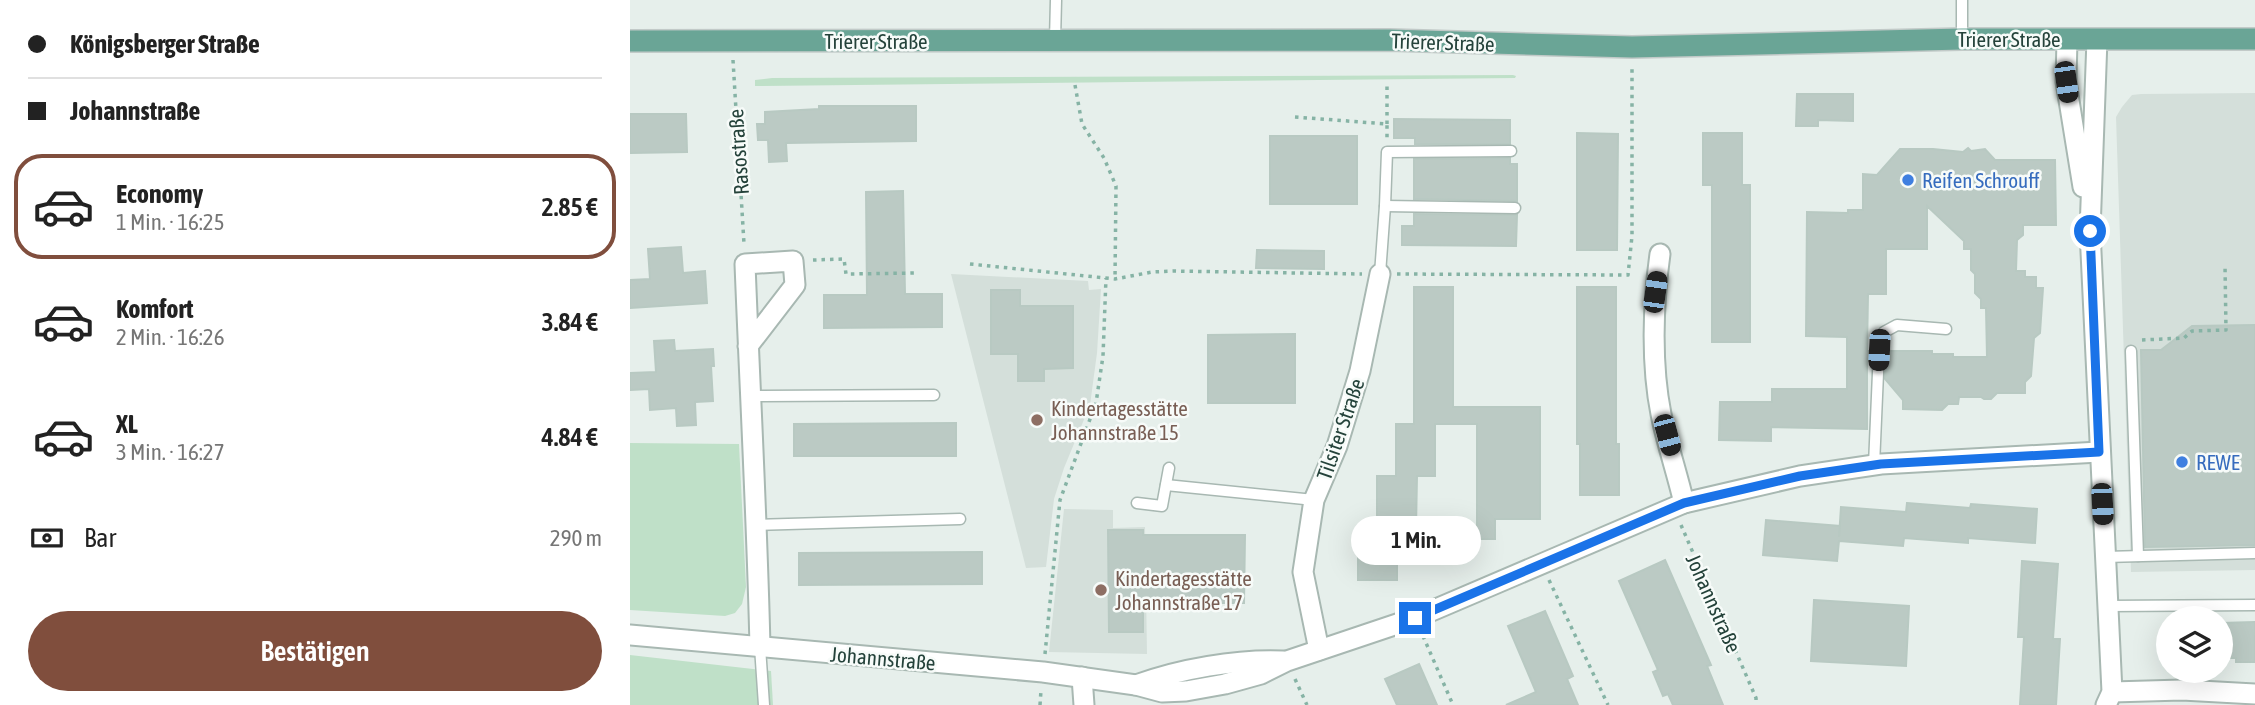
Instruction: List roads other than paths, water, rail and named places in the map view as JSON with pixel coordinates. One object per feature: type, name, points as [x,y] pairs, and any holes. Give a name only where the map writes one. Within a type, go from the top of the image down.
[{"type":"main road","name":"Trierer Straße","points":[[630,41],[1389,40],[1632,47],[1962,39],[2255,39]]},
{"type":"street","points":[[2067,39],[2066,82],[2090,231]]},
{"type":"street","points":[[2097,39],[2090,231],[2113,701],[2182,690],[2255,694]]},
{"type":"street","points":[[1660,254],[1655,292],[1656,353],[1661,413],[1679,505]]},
{"type":"street","points":[[748,346],[795,285],[793,261],[745,264],[749,396],[757,525],[760,647]]},
{"type":"street","name":"Tilsiter Straße","points":[[1319,650],[1303,572],[1314,500],[1337,446],[1360,371],[1380,274]]},
{"type":"street","name":"Johannstraße","points":[[630,635],[1043,672],[1136,685],[1157,677],[1236,662],[1287,661],[1415,618],[1679,505],[1800,476],[1874,466],[2099,452]]},
{"type":"street","points":[[1082,677],[1084,705]]},
{"type":"lane","points":[[1055,41],[1056,0]]},
{"type":"lane","points":[[1962,0],[1962,39]]},
{"type":"lane","name":"Tilsiter Straße","points":[[1380,274],[1387,152],[1511,151]]},
{"type":"lane","points":[[1385,206],[1514,208]]},
{"type":"lane","points":[[1874,466],[1879,350],[1884,332],[1897,325],[1946,329]]},
{"type":"lane","points":[[2130,351],[2138,556]]},
{"type":"lane","points":[[749,396],[934,395]]},
{"type":"lane","points":[[1137,503],[1162,506],[1169,468]]},
{"type":"lane","points":[[1166,485],[1314,500]]},
{"type":"lane","points":[[757,525],[960,519]]},
{"type":"lane","points":[[2105,557],[2255,553]]},
{"type":"lane","points":[[2108,606],[2255,604]]},
{"type":"lane","points":[[760,647],[764,705]]},
{"type":"place","name":"Reifen Schrouff","points":[[1908,180]]},
{"type":"place","name":"Kindertagesstätte Johannstraße 15","points":[[1037,420]]},
{"type":"place","name":"REWE","points":[[2182,462]]},
{"type":"place","name":"Kindertagesstätte Johannstraße 17","points":[[1101,590]]}]
